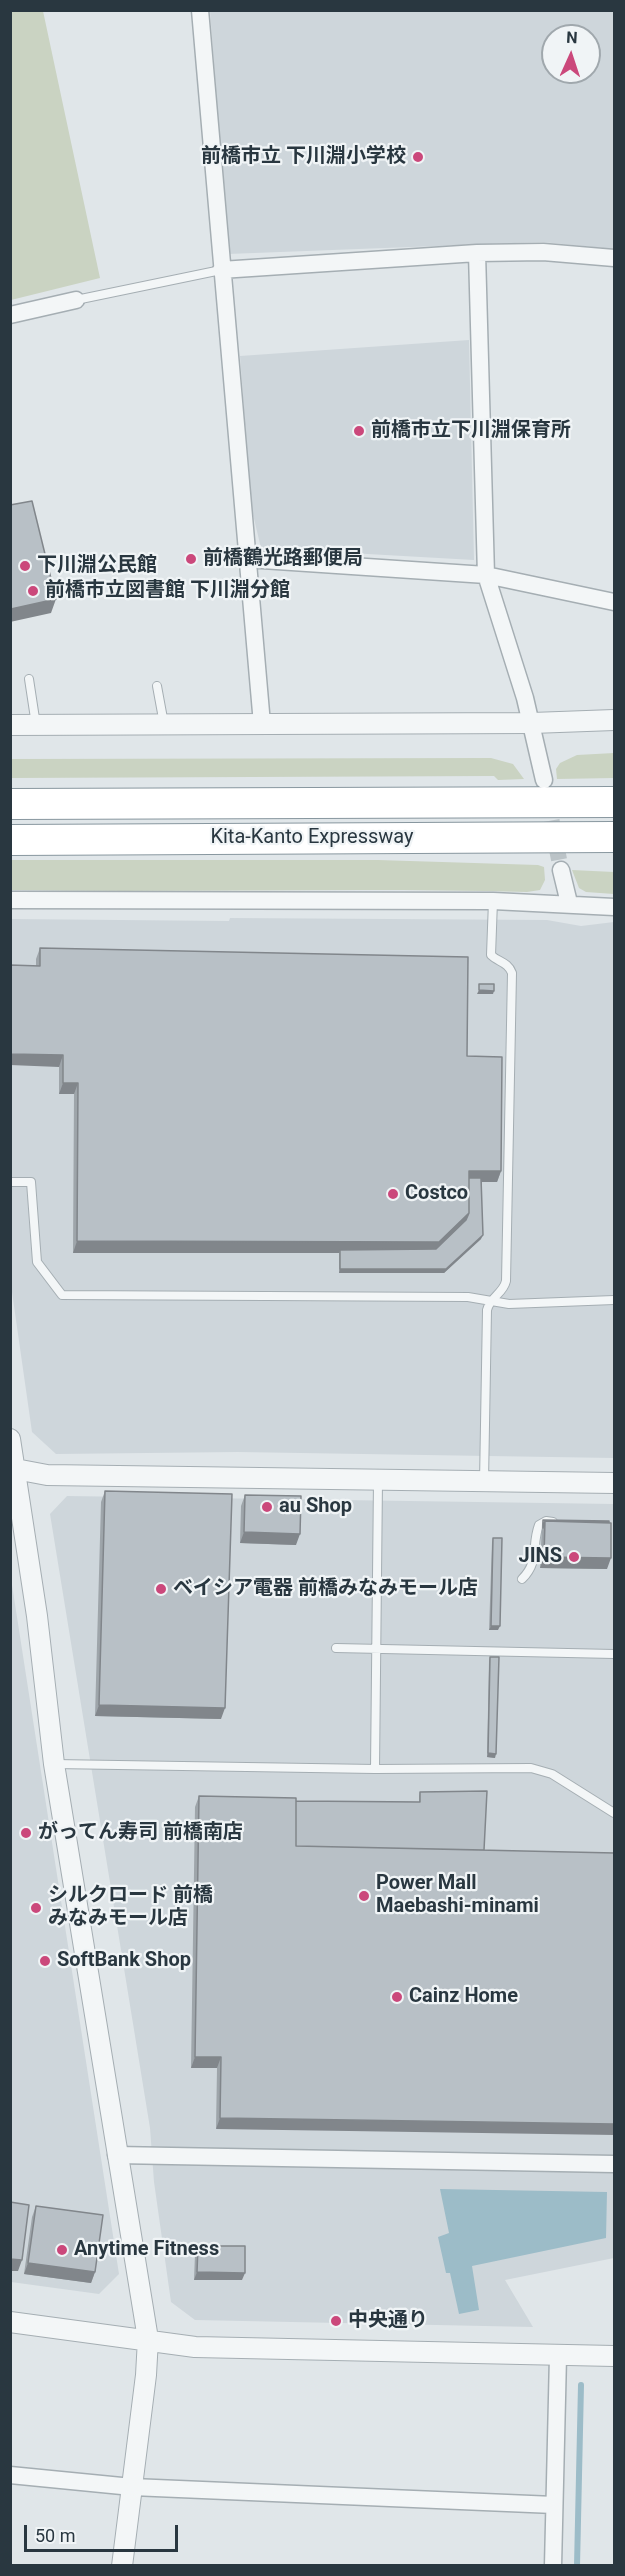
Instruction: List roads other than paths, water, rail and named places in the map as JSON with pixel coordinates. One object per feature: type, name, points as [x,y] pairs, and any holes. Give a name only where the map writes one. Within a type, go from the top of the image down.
[{"type":"highway","name":"Kita-Kanto Expressway","points":[[10,804],[615,802]]},
{"type":"highway","name":"Kita-Kanto Expressway","points":[[10,840],[615,837]]},
{"type":"street","points":[[200,10],[262,724]]},
{"type":"street","points":[[221,270],[477,253],[543,252],[615,258]]},
{"type":"street","points":[[477,253],[486,575],[532,723],[544,780]]},
{"type":"street","points":[[10,315],[76,300]]},
{"type":"street","points":[[247,559],[486,575],[615,602]]},
{"type":"street","points":[[10,725],[532,723],[615,720]]},
{"type":"street","points":[[561,870],[569,903]]},
{"type":"street","points":[[10,900],[492,901],[615,907]]},
{"type":"street","points":[[10,1439],[37,1616],[54,1764],[116,2155],[148,2339],[122,2565]]},
{"type":"street","points":[[13,1468],[47,1475],[615,1483]]},
{"type":"street","points":[[116,2155],[615,2164]]},
{"type":"street","points":[[10,2322],[195,2347],[615,2356]]},
{"type":"street","points":[[554,2565],[558,2356]]},
{"type":"street","points":[[10,2475],[132,2487],[554,2505]]},
{"type":"lane","points":[[76,300],[221,270]]},
{"type":"lane","points":[[29,679],[36,725]]},
{"type":"lane","points":[[157,686],[165,726]]},
{"type":"lane","points":[[484,1482],[487,1310],[491,1300],[502,1291],[506,1281],[512,972],[506,964],[496,961],[491,955],[492,901]]},
{"type":"lane","points":[[10,1182],[31,1182],[38,1262],[62,1295],[468,1297],[509,1304],[615,1300]]},
{"type":"lane","points":[[375,1769],[378,1479]]},
{"type":"lane","points":[[522,1579],[531,1570],[534,1562],[537,1530],[542,1522],[551,1521],[566,1527]]},
{"type":"lane","points":[[336,1648],[615,1654]]},
{"type":"lane","points":[[54,1764],[543,1770],[615,1813]]},
{"type":"water","points":[[440,2189],[607,2192],[606,2238],[472,2266],[479,2310],[459,2314],[450,2273],[446,2273],[438,2237],[449,2233]]},
{"type":"waterway","points":[[577,2566],[581,2385]]},
{"type":"tunnel","points":[[547,797],[561,870]]},
{"type":"place","name":"前橋市立 下川淵小学校","points":[[418,157]]},
{"type":"place","name":"前橋市立下川淵保育所","points":[[359,431]]},
{"type":"place","name":"前橋鶴光路郵便局","points":[[191,559]]},
{"type":"place","name":"下川淵公民館","points":[[25,566]]},
{"type":"place","name":"前橋市立図書館 下川淵分館","points":[[33,591]]},
{"type":"place","name":"Costco","points":[[393,1194]]},
{"type":"place","name":"au Shop","points":[[267,1507]]},
{"type":"place","name":"JINS","points":[[574,1557]]},
{"type":"place","name":"ベイシア電器 前橋みなみモール店","points":[[161,1589]]},
{"type":"place","name":"がってん寿司 前橋南店","points":[[26,1833]]},
{"type":"place","name":"Power Mall Maebashi-minami","points":[[364,1896]]},
{"type":"place","name":"シルクロード 前橋 みなみモール店","points":[[36,1908]]},
{"type":"place","name":"SoftBank Shop","points":[[45,1961]]},
{"type":"place","name":"Cainz Home","points":[[397,1997]]},
{"type":"place","name":"Anytime Fitness","points":[[62,2250]]},
{"type":"place","name":"中央通り","points":[[336,2321]]}]
